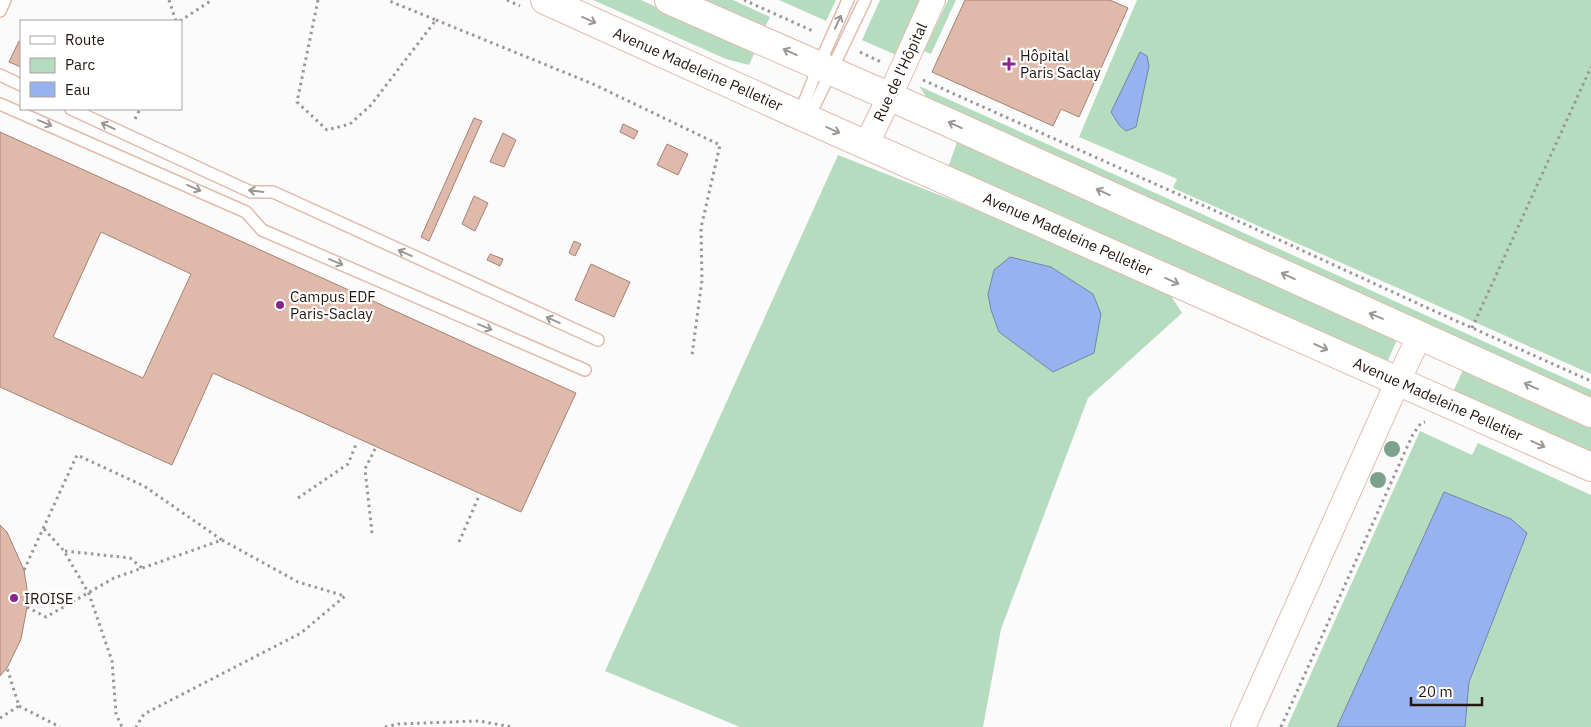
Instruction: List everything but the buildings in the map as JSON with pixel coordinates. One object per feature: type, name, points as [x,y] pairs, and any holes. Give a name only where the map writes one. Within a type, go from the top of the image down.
[{"type":"street","name":"Avenue Madeleine Pelletier","points":[[545,0],[866,145],[1591,467]]},
{"type":"street","points":[[669,0],[890,96],[1591,413]]},
{"type":"street","name":"Rue de l'Hôpital","points":[[866,145],[933,0]]},
{"type":"street","points":[[1243,727],[1420,335]]},
{"type":"lane","points":[[0,11],[5,0]]},
{"type":"lane","points":[[804,117],[825,68],[830,40],[848,0]]},
{"type":"lane","points":[[825,68],[843,45],[864,0]]},
{"type":"lane","points":[[0,75],[20,85]]},
{"type":"lane","points":[[0,104],[246,212],[262,230],[585,370]]},
{"type":"lane","points":[[74,110],[251,192],[273,192],[598,340]]},
{"type":"path","points":[[169,0],[178,20]]},
{"type":"path","points":[[180,20],[212,0]]},
{"type":"path","points":[[318,0],[297,102],[327,130],[350,124],[371,105],[436,20]]},
{"type":"path","points":[[387,0],[593,84],[720,145],[701,228],[702,280],[692,355]]},
{"type":"path","points":[[744,0],[830,40]]},
{"type":"path","points":[[843,45],[1591,380]]},
{"type":"path","points":[[1472,328],[1591,67]]},
{"type":"path","points":[[134,119],[139,110]]},
{"type":"path","points":[[1281,727],[1413,434],[1421,423],[1432,421]]},
{"type":"path","points":[[298,498],[348,464],[357,442]]},
{"type":"path","points":[[372,533],[365,469],[375,449]]},
{"type":"path","points":[[24,570],[76,455],[144,486],[222,540],[298,582],[344,596],[301,634],[144,714],[136,727]]},
{"type":"path","points":[[459,542],[479,496]]},
{"type":"path","points":[[44,529],[64,551],[89,594],[112,661],[116,714],[122,727]]},
{"type":"path","points":[[27,608],[46,617],[114,578],[222,540]]},
{"type":"path","points":[[64,551],[130,558],[142,568]]},
{"type":"path","points":[[7,668],[19,706],[60,727]]},
{"type":"path","points":[[0,718],[19,706]]},
{"type":"path","points":[[385,727],[398,724],[479,721],[512,727]]},
{"type":"green space","points":[[593,0],[641,0],[755,52],[749,65],[726,59]]},
{"type":"green space","points":[[694,0],[733,0],[770,17],[763,31]]},
{"type":"green space","points":[[779,0],[836,0],[826,21]]},
{"type":"green space","points":[[880,0],[921,0],[896,55],[862,40]]},
{"type":"green space","points":[[948,0],[956,0],[931,54],[924,51]]},
{"type":"green space","points":[[1137,0],[1591,0],[1591,374],[1173,188],[1177,179],[1079,137]]},
{"type":"green space","points":[[919,86],[1591,390],[1591,403],[933,107]]},
{"type":"green space","points":[[957,142],[1397,340],[1385,367],[948,168]]},
{"type":"green space","points":[[838,155],[985,213],[1171,296],[1182,313],[1088,398],[1001,629],[983,727],[740,727],[605,671]]},
{"type":"green space","points":[[1463,370],[1591,427],[1591,457],[1452,394]]},
{"type":"green space","points":[[1420,431],[1472,455],[1478,443],[1591,495],[1591,727],[1287,727]]},
{"type":"water","points":[[1140,52],[1147,56],[1149,66],[1136,127],[1126,131],[1119,125],[1111,112]]},
{"type":"water","points":[[1010,257],[1051,267],[1093,294],[1101,314],[1094,353],[1053,372],[999,332],[991,310],[988,294],[994,270]]},
{"type":"water","points":[[1444,492],[1511,519],[1527,533],[1469,682],[1465,727],[1337,727]]},
{"type":"place","name":"Hôpital Paris Saclay","points":[[1009,64]]},
{"type":"place","name":"Campus EDF Paris-Saclay","points":[[280,305]]},
{"type":"place","name":"IROISE","points":[[14,598]]}]
